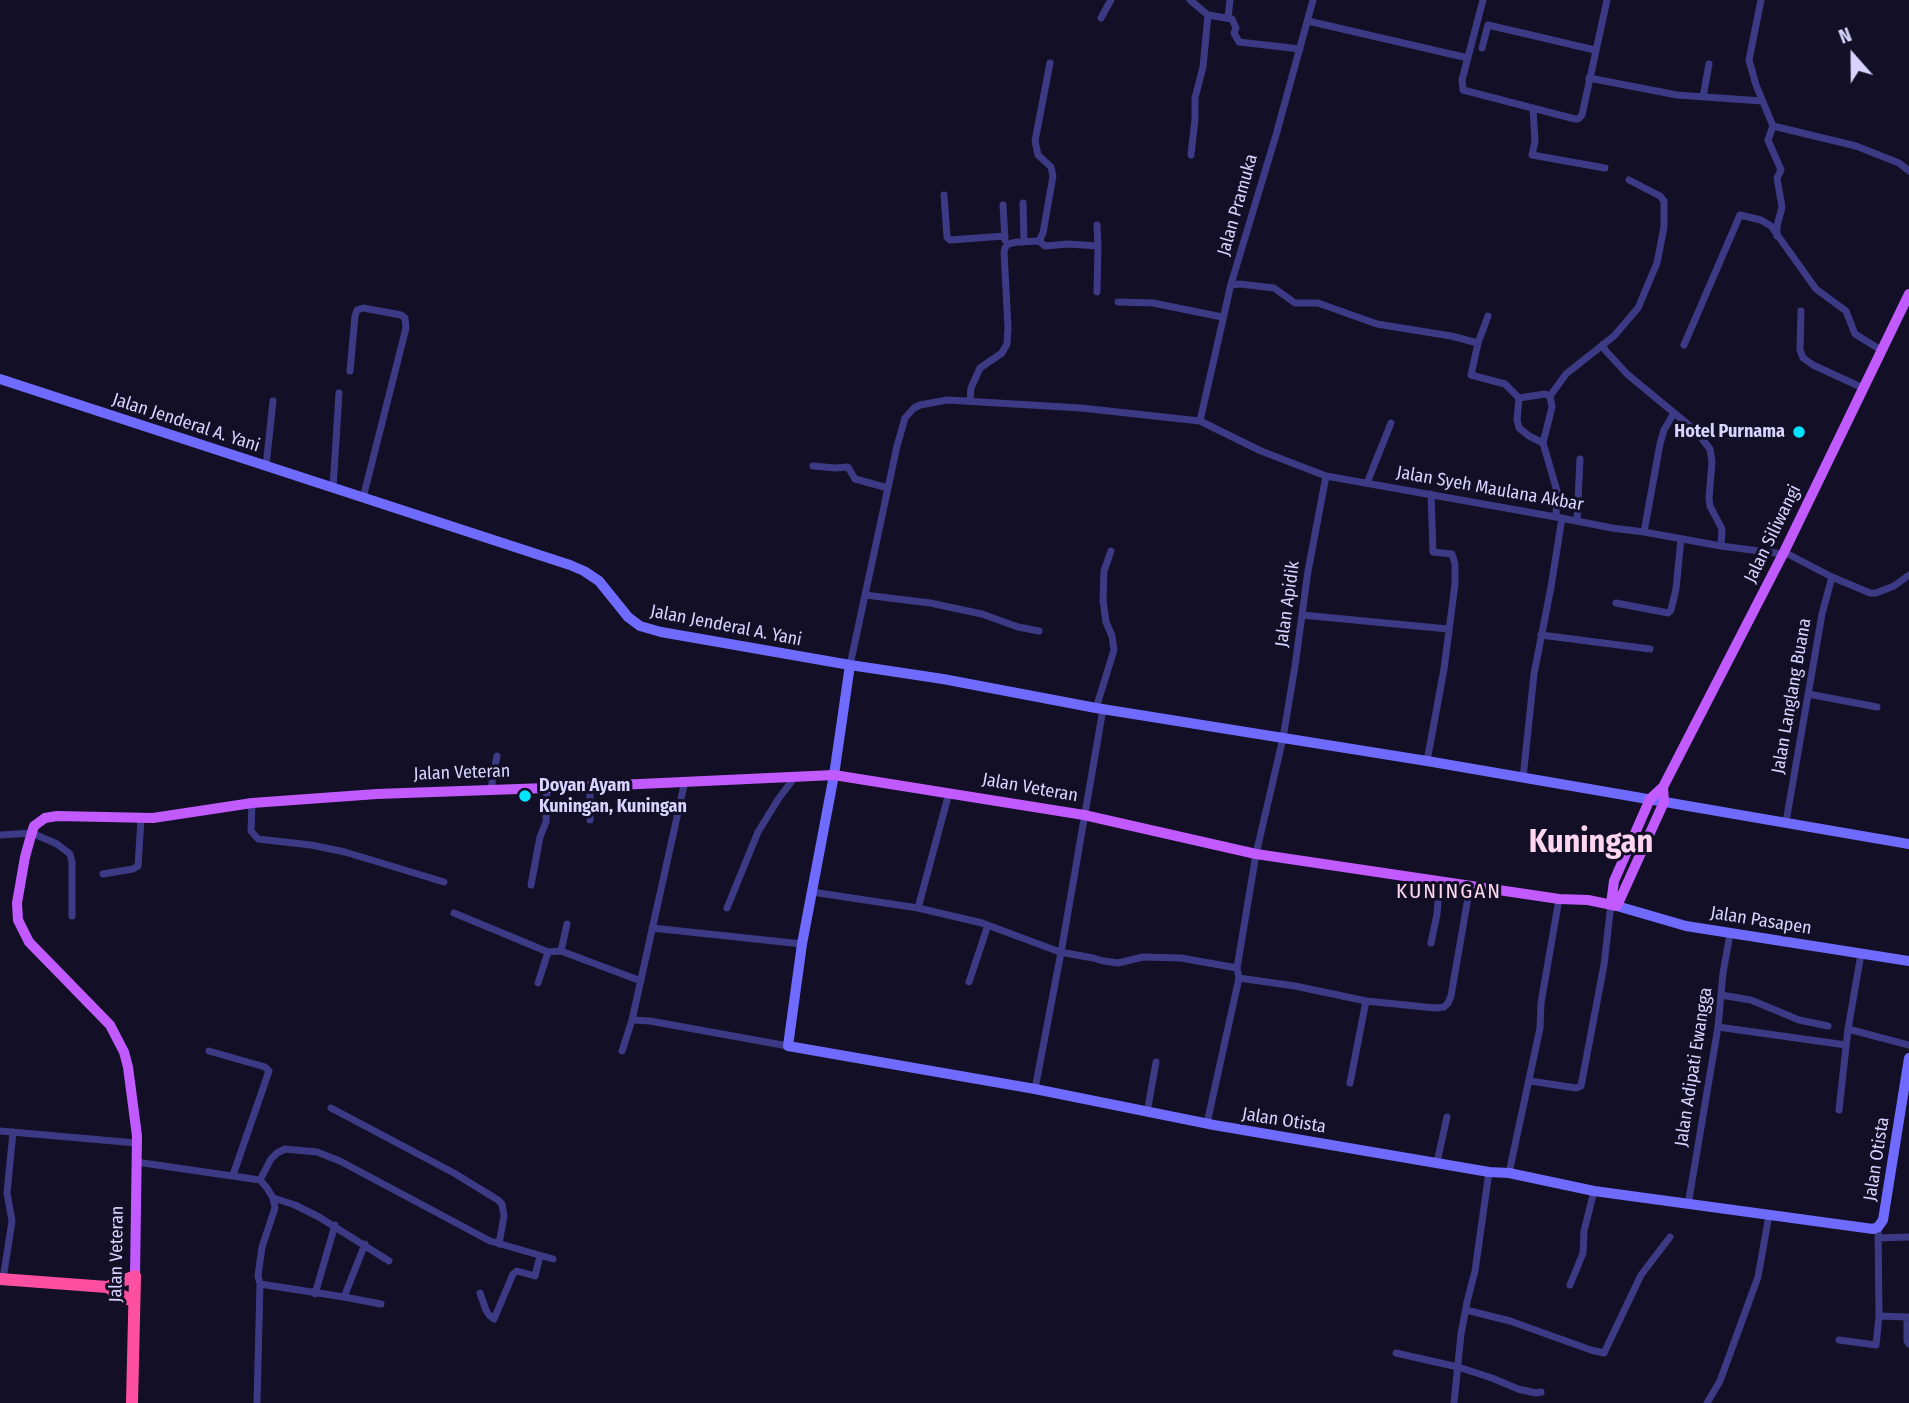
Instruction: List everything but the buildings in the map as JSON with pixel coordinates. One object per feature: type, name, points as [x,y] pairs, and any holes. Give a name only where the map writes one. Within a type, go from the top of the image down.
[{"type":"highway","points":[[1,1279],[107,1287],[135,1276]]},
{"type":"highway","name":"Jalan Veteran","points":[[132,1403],[135,1276]]},
{"type":"highway","points":[[107,1287],[134,1303]]},
{"type":"main road","name":"Jalan Siliwangi","points":[[1614,905],[1615,881],[1650,799],[1662,787],[1784,553],[1909,294]]},
{"type":"main road","name":"Jalan Jenderal A. Yani","points":[[0,379],[570,565],[599,582],[628,617],[640,626],[661,632],[943,679],[1100,709],[1427,761],[1909,844]]},
{"type":"main road","points":[[788,1046],[802,944],[834,775],[850,665]]},
{"type":"main road","name":"Jalan Veteran","points":[[135,1276],[136,1143],[128,1067],[110,1025],[29,942],[18,920],[17,903],[25,857],[34,826],[45,818],[57,816],[141,819],[308,798],[834,775],[1084,815],[1256,854],[1614,905]]},
{"type":"main road","points":[[1614,905],[1664,802],[1662,787]]},
{"type":"main road","name":"Jalan Pasapen","points":[[1614,905],[1686,926],[1909,961]]},
{"type":"main road","name":"Jalan Otista","points":[[788,1046],[1035,1089],[1147,1113],[1489,1172],[1509,1172],[1594,1191],[1873,1229],[1879,1232],[1909,1058]]},
{"type":"street","points":[[1101,18],[1111,0]]},
{"type":"street","points":[[1191,0],[1208,15],[1232,19],[1236,28],[1234,33],[1239,42],[1300,49]]},
{"type":"street","points":[[1228,18],[1230,0]]},
{"type":"street","name":"Jalan Pramuka","points":[[1200,421],[1222,317],[1313,0]]},
{"type":"street","points":[[1483,0],[1462,80],[1463,90],[1578,119],[1582,115],[1607,0]]},
{"type":"street","points":[[1761,0],[1749,60],[1773,126],[1768,140],[1781,170],[1777,178],[1782,207],[1777,236]]},
{"type":"street","points":[[1191,155],[1195,98],[1203,67],[1208,15]]},
{"type":"street","points":[[1308,21],[1468,58]]},
{"type":"street","points":[[1482,48],[1488,25],[1595,50]]},
{"type":"street","points":[[1039,241],[1043,233],[1053,179],[1051,167],[1036,151],[1035,141],[1051,63]]},
{"type":"street","points":[[1703,97],[1709,64]]},
{"type":"street","points":[[1589,78],[1656,92],[1762,101]]},
{"type":"street","points":[[1533,108],[1535,141],[1532,155],[1605,168]]},
{"type":"street","points":[[1773,126],[1856,146],[1899,163],[1909,171]]},
{"type":"street","points":[[1523,778],[1534,674],[1559,517],[1557,491],[1543,443],[1552,407],[1550,396],[1566,374],[1614,336],[1639,308],[1657,263],[1664,227],[1664,201],[1660,196],[1629,180]]},
{"type":"street","points":[[944,194],[947,237],[950,240],[1005,236]]},
{"type":"street","points":[[1023,203],[1024,242]]},
{"type":"street","points":[[970,401],[971,388],[980,368],[1002,353],[1007,344],[1003,205]]},
{"type":"street","points":[[1684,345],[1740,215],[1761,220],[1771,226],[1816,289],[1846,311],[1855,334],[1881,350]]},
{"type":"street","points":[[1097,225],[1097,292]]},
{"type":"street","points":[[1005,248],[1008,244],[1039,241],[1045,246],[1098,246]]},
{"type":"street","points":[[1231,285],[1274,288],[1295,303],[1318,303],[1377,324],[1478,343]]},
{"type":"street","points":[[1118,302],[1153,303],[1222,317]]},
{"type":"street","points":[[350,371],[357,310],[363,308],[405,318],[406,328],[387,411],[363,498]]},
{"type":"street","points":[[1801,311],[1800,350],[1803,358],[1863,388]]},
{"type":"street","points":[[1488,316],[1478,343],[1471,375],[1505,384],[1519,398],[1519,428],[1543,443]]},
{"type":"street","points":[[1598,347],[1605,350],[1627,374],[1696,431],[1710,449],[1712,461],[1709,499],[1723,529],[1721,546]]},
{"type":"street","points":[[333,488],[339,393]]},
{"type":"street","points":[[1519,398],[1545,394],[1550,396]]},
{"type":"street","name":"Jalan Syeh Maulana Akbar","points":[[850,665],[906,414],[920,405],[947,400],[1081,408],[1200,421],[1261,451],[1326,476],[1612,528],[1721,546],[1784,553]]},
{"type":"street","points":[[266,466],[273,401]]},
{"type":"street","points":[[1644,532],[1654,469],[1665,428],[1673,414]]},
{"type":"street","points":[[1367,483],[1391,423]]},
{"type":"street","points":[[1577,521],[1580,459]]},
{"type":"street","points":[[813,466],[848,467],[855,479],[888,488]]},
{"type":"street","name":"Jalan Apidik","points":[[1237,968],[1256,854],[1283,738],[1308,571],[1326,476]]},
{"type":"street","points":[[1427,761],[1444,669],[1455,584],[1452,554],[1433,552],[1431,494]]},
{"type":"street","points":[[1616,603],[1663,612],[1671,610],[1681,539]]},
{"type":"street","points":[[1035,1089],[1084,815],[1100,709],[1114,650],[1103,600],[1104,571],[1111,551]]},
{"type":"street","points":[[1784,553],[1864,591],[1876,593],[1894,586],[1909,575]]},
{"type":"street","name":"Jalan Langlang Buana","points":[[1786,822],[1822,614],[1832,577]]},
{"type":"street","points":[[865,595],[941,605],[1039,631]]},
{"type":"street","points":[[1302,615],[1448,629]]},
{"type":"street","points":[[1541,635],[1650,649]]},
{"type":"street","points":[[1808,694],[1877,707]]},
{"type":"street","points":[[491,789],[497,756]]},
{"type":"street","points":[[727,908],[758,832],[796,776]]},
{"type":"street","points":[[622,1051],[632,1020],[685,781]]},
{"type":"street","points":[[590,786],[590,820]]},
{"type":"street","points":[[531,885],[545,822],[547,788]]},
{"type":"street","points":[[918,908],[949,793]]},
{"type":"street","points":[[252,803],[251,831],[258,839],[345,852],[444,883]]},
{"type":"street","points":[[103,874],[138,866],[141,819]]},
{"type":"street","points":[[0,835],[31,836],[57,844],[70,854],[72,916]]},
{"type":"street","points":[[1431,943],[1440,882]]},
{"type":"street","points":[[1239,978],[1295,986],[1366,1001],[1444,1007],[1451,996],[1470,886]]},
{"type":"street","points":[[812,892],[918,908],[988,925],[1060,952],[1118,963],[1143,957],[1181,958],[1237,968],[1239,978],[1207,1123]]},
{"type":"street","points":[[1509,1172],[1540,1028],[1541,1003],[1559,899]]},
{"type":"street","points":[[1530,1081],[1576,1088],[1581,1086],[1614,905]]},
{"type":"street","points":[[454,914],[548,952],[561,951],[641,981]]},
{"type":"street","points":[[561,951],[567,924]]},
{"type":"street","points":[[970,982],[988,925]]},
{"type":"street","points":[[652,928],[802,944]]},
{"type":"street","name":"Jalan Adipati Ewangga","points":[[1688,1205],[1718,1027],[1730,934]]},
{"type":"street","points":[[538,983],[548,952]]},
{"type":"street","points":[[1839,1110],[1848,1029],[1861,954]]},
{"type":"street","points":[[1721,995],[1751,1000],[1799,1020],[1828,1026]]},
{"type":"street","points":[[1350,1083],[1366,1001]]},
{"type":"street","points":[[632,1020],[788,1046]]},
{"type":"street","points":[[1718,1027],[1846,1045]]},
{"type":"street","points":[[1848,1029],[1909,1045]]},
{"type":"street","points":[[208,1051],[265,1067],[269,1072],[233,1175]]},
{"type":"street","points":[[1147,1113],[1156,1062]]},
{"type":"street","points":[[331,1108],[454,1173],[502,1203],[504,1216],[499,1244]]},
{"type":"street","points":[[1437,1163],[1447,1117]]},
{"type":"street","points":[[0,1131],[136,1143]]},
{"type":"street","points":[[1,1279],[12,1221],[7,1192],[13,1132]]},
{"type":"street","points":[[260,1180],[276,1153],[285,1149],[317,1152],[340,1161],[458,1225],[499,1244],[553,1259]]},
{"type":"street","points":[[136,1162],[260,1180],[273,1198],[275,1208],[262,1247],[258,1276],[257,1403]]},
{"type":"street","points":[[1454,1403],[1461,1334],[1475,1271],[1489,1172]]},
{"type":"street","points":[[1570,1285],[1583,1253],[1584,1231],[1594,1191]]},
{"type":"street","points":[[273,1198],[306,1209],[389,1261]]},
{"type":"street","points":[[1707,1403],[1720,1381],[1758,1277],[1769,1215]]},
{"type":"street","points":[[314,1294],[335,1226]]},
{"type":"street","points":[[1839,1340],[1876,1345],[1879,1315],[1879,1232],[1909,1237]]},
{"type":"street","points":[[1466,1310],[1510,1321],[1604,1353],[1641,1275],[1670,1237]]},
{"type":"street","points":[[344,1297],[365,1244]]},
{"type":"street","points":[[480,1293],[486,1310],[495,1319],[513,1273],[517,1271],[535,1276],[540,1256]]},
{"type":"street","points":[[260,1284],[381,1304]]},
{"type":"street","points":[[1879,1315],[1908,1317],[1909,1343]]},
{"type":"street","points":[[1396,1353],[1458,1367],[1518,1390],[1536,1393],[1541,1391]]},
{"type":"place","name":"Hotel Purnama","points":[[1799,432]]},
{"type":"place","name":"Doyan Ayam Kuningan, Kuningan","points":[[525,796]]},
{"type":"district","name":"Kuningan","points":[[1591,843]]},
{"type":"district","name":"KUNINGAN","points":[[1449,892]]}]
